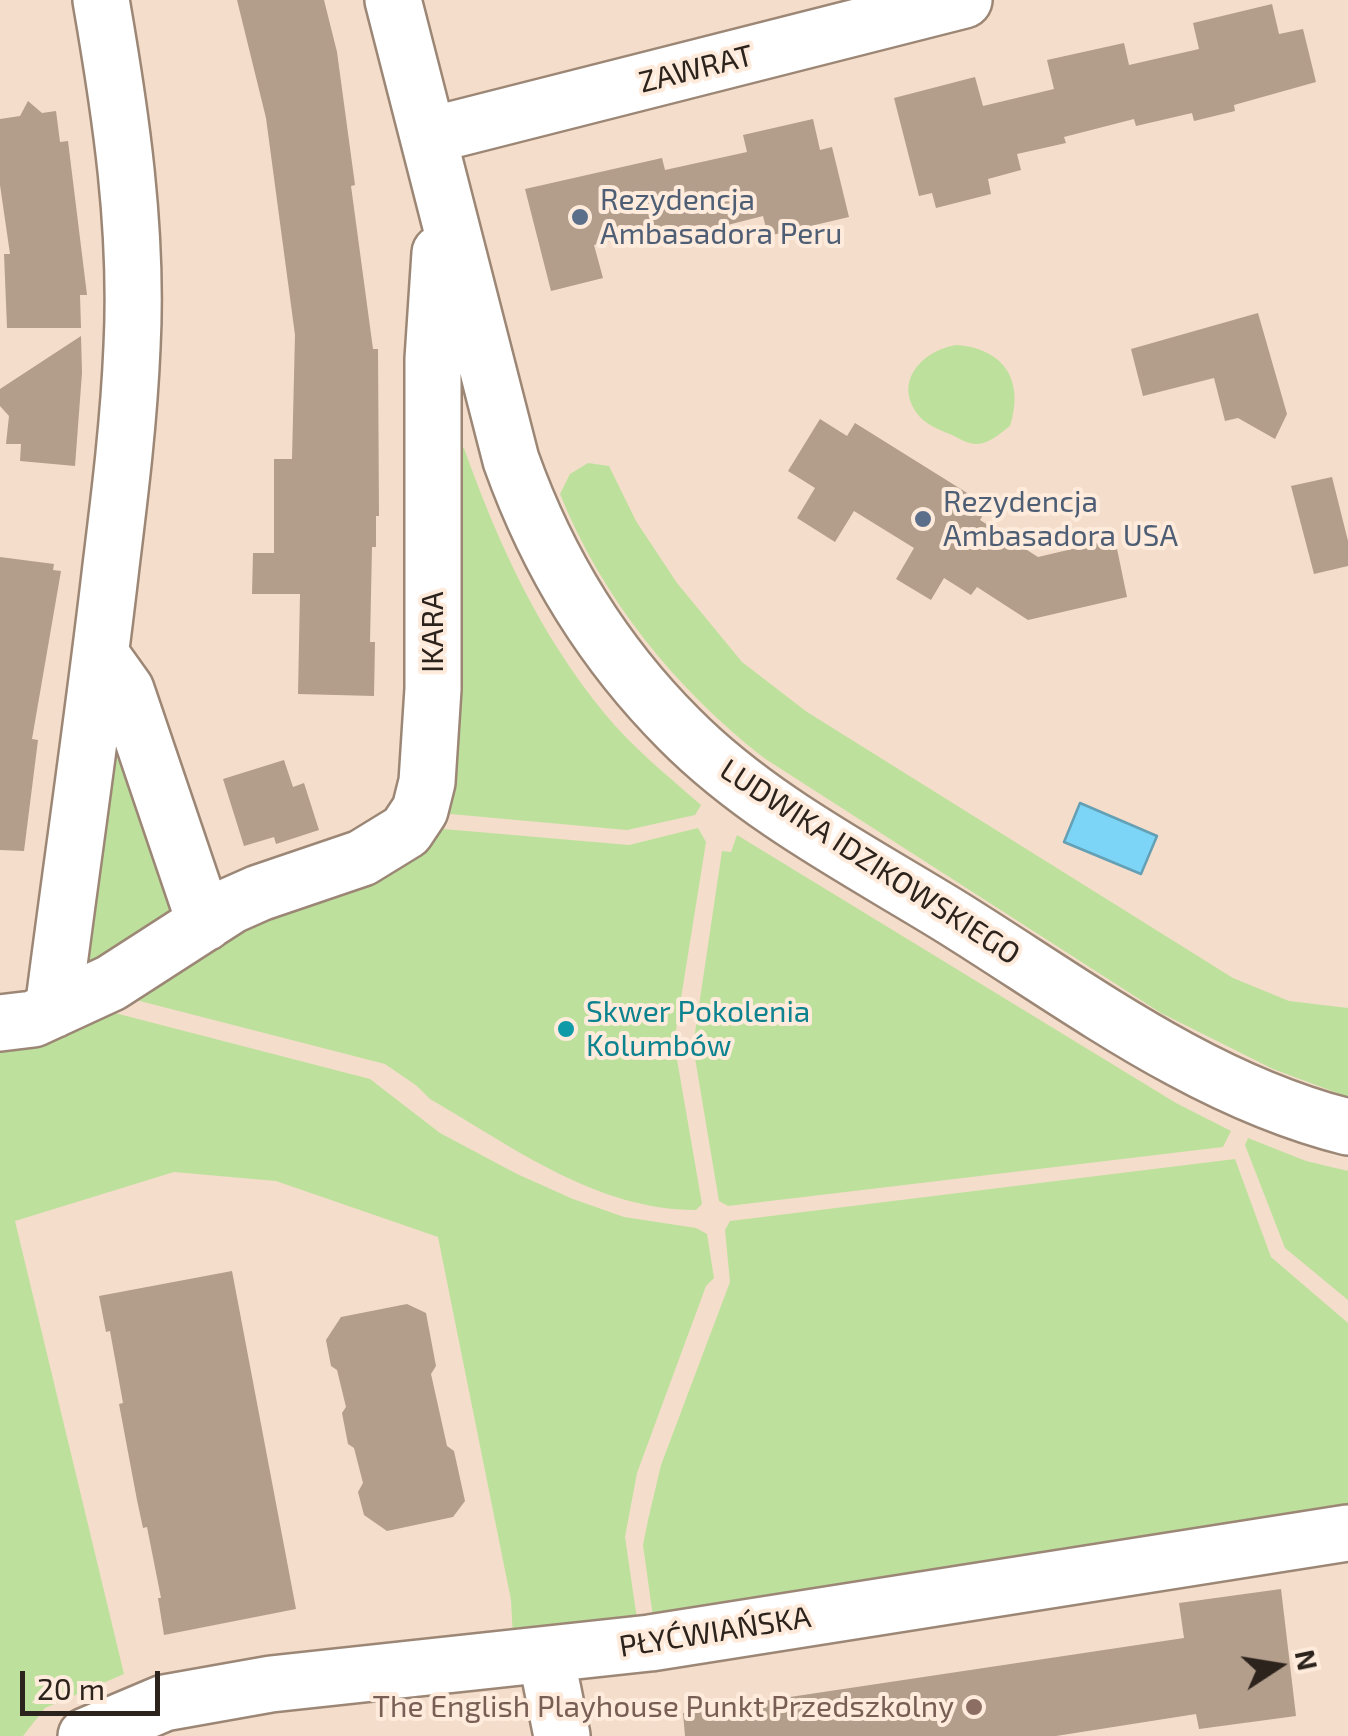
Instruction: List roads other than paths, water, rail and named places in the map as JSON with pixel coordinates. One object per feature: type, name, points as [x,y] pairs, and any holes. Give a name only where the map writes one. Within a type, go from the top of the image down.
[{"type":"street","points":[[53,1010],[101,655],[132,347],[133,292],[125,159],[101,0]]},
{"type":"street","name":"LUDWIKA IDZIKOWSKIEGO","points":[[392,0],[504,441],[532,517],[596,631],[633,679],[680,730],[774,807],[1184,1061],[1278,1105],[1348,1127]]},
{"type":"street","name":"ZAWRAT","points":[[428,136],[964,0]]},
{"type":"street","name":"IKARA","points":[[0,1022],[33,1019],[53,1010],[110,983],[259,892],[362,858],[386,846],[406,831],[420,810],[427,782],[434,689],[434,347],[444,205]]},
{"type":"street","points":[[101,655],[131,702],[206,922]]},
{"type":"street","name":"PŁYĆWIAŃSKA","points":[[86,1736],[164,1703],[271,1684],[546,1656],[1348,1533]]},
{"type":"street","points":[[546,1656],[562,1736]]},
{"type":"water","points":[[1080,803],[1157,836],[1141,874],[1064,842]]},
{"type":"place","name":"Rezydencja Ambasadora Peru","points":[[580,217]]},
{"type":"place","name":"Rezydencja Ambasadora USA","points":[[923,519]]},
{"type":"place","name":"Skwer Pokolenia Kolumbów","points":[[566,1029]]},
{"type":"place","name":"The English Playhouse Punkt Przedszkolny","points":[[974,1707]]}]
